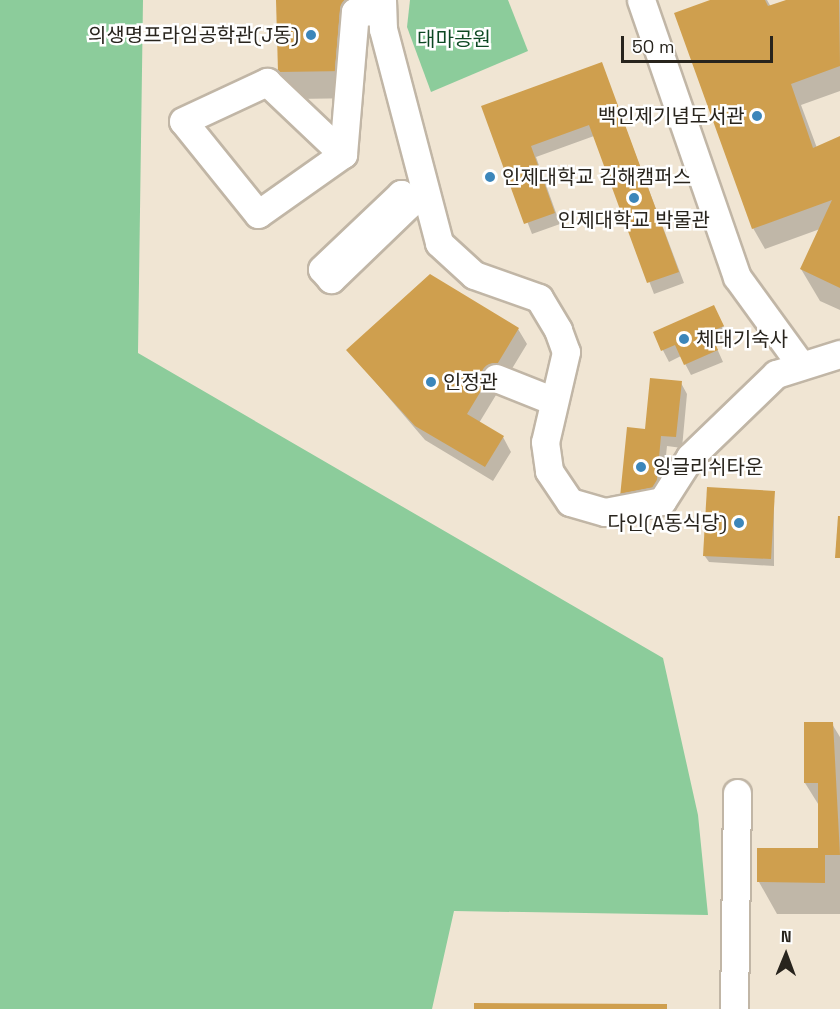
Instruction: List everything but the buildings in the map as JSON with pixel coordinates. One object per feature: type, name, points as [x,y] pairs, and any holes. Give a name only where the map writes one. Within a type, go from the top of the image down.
[{"type":"street","points":[[641,0],[737,277],[801,365]]},
{"type":"street","points":[[343,154],[267,82],[183,121],[258,214],[343,154],[355,12],[382,5],[415,197],[439,243],[474,275],[539,298],[566,352],[545,442],[549,471],[570,502],[605,512],[662,501],[690,457],[776,374],[840,354]]},
{"type":"street","points":[[496,378],[554,401]]},
{"type":"street","points":[[734,1009],[737,793]]},
{"type":"green space","points":[[0,0],[143,0],[138,353],[663,658],[698,815],[708,915],[454,911],[432,1009],[0,1009]]},
{"type":"green space","name":"대마공원","points":[[410,0],[508,0],[528,51],[431,92],[407,27]]},
{"type":"place","name":"의생명프라임공학관(J동)","points":[[311,35]]},
{"type":"place","name":"백인제기념도서관","points":[[757,116]]},
{"type":"place","name":"인제대학교 김해캠퍼스","points":[[490,177]]},
{"type":"place","name":"인제대학교 박물관","points":[[634,198]]},
{"type":"place","name":"체대기숙사","points":[[684,339]]},
{"type":"place","name":"인정관","points":[[431,382]]},
{"type":"place","name":"잉글리쉬타운","points":[[641,467]]},
{"type":"place","name":"다인(A동식당)","points":[[739,523]]}]
